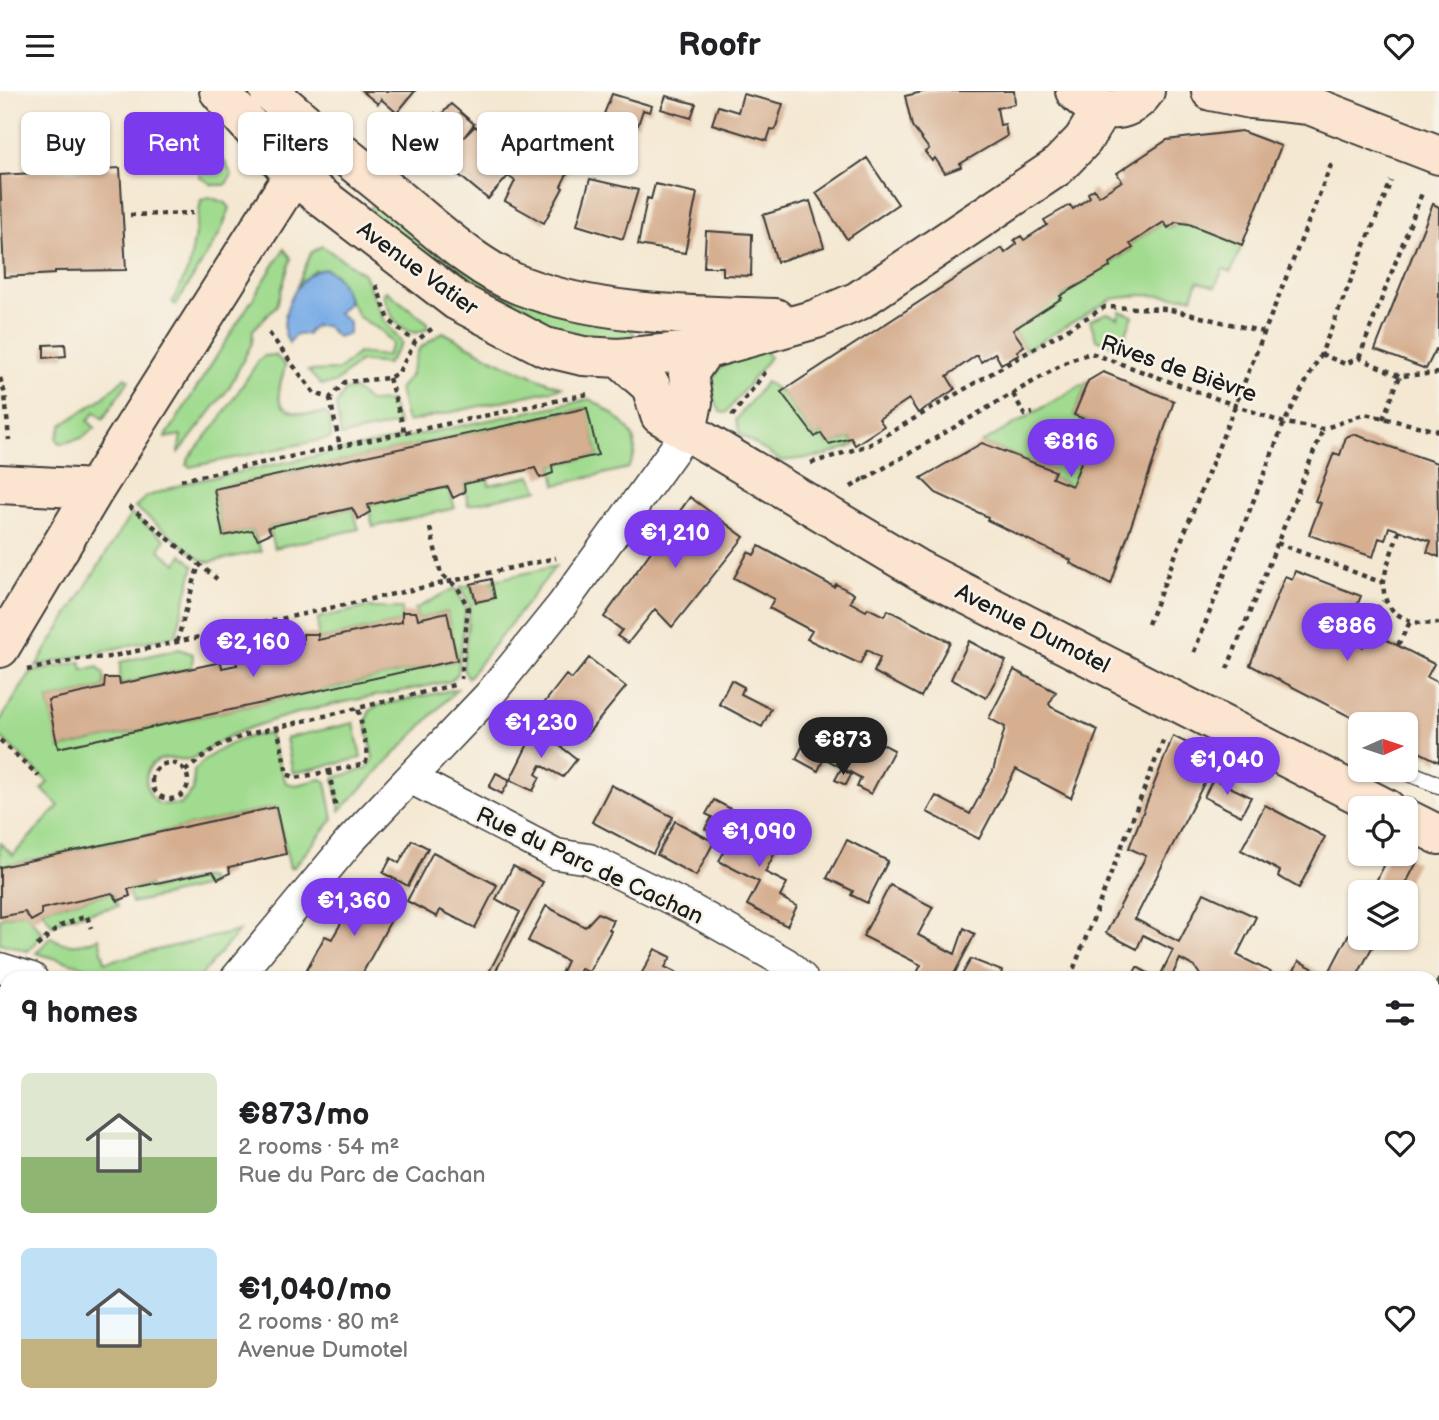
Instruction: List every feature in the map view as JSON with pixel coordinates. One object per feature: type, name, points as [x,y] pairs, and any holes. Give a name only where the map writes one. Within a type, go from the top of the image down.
[{"type":"street","name":"Avenue Vatier","points":[[219,91],[238,113]]},
{"type":"street","name":"Avenue Vatier","points":[[269,91],[292,112]]},
{"type":"street","points":[[1088,100],[1123,108],[1134,103],[1145,91]]},
{"type":"street","points":[[1211,91],[1251,99],[1295,98],[1439,155]]},
{"type":"street","name":"Avenue Vatier","points":[[293,175],[457,301],[545,347],[583,356],[619,358],[688,348],[816,319],[858,301],[1057,167],[1083,140],[1088,100]]},
{"type":"street","name":"Avenue Vatier","points":[[353,163],[492,271],[522,285],[566,298],[636,312],[688,348]]},
{"type":"street","points":[[13,659],[95,489],[293,175]]},
{"type":"street","points":[[651,386],[688,348]]},
{"type":"street","points":[[242,971],[350,841],[490,694],[562,605],[687,432],[693,402],[688,348]]},
{"type":"street","name":"Avenue Dumotel","points":[[619,358],[651,386],[660,415],[919,570],[1362,796]]},
{"type":"street","points":[[0,484],[95,489]]},
{"type":"street","name":"Rue du Parc de Cachan","points":[[410,778],[556,854],[589,859],[689,908],[786,963],[795,971]]},
{"type":"street","points":[[1418,824],[1439,835]]},
{"type":"street","points":[[0,968],[33,964]]},
{"type":"lane","points":[[1418,777],[1439,785]]},
{"type":"path","points":[[1148,624],[1333,160]]},
{"type":"path","points":[[1194,652],[1284,423],[1321,354],[1391,181]]},
{"type":"path","points":[[1321,354],[1345,364],[1359,358],[1422,193]]},
{"type":"path","points":[[130,215],[193,213]]},
{"type":"path","points":[[377,277],[377,293],[389,320],[415,342]]},
{"type":"path","points":[[820,462],[869,445],[1105,307],[1167,309],[1264,332]]},
{"type":"path","points":[[330,398],[345,381],[389,378],[399,372],[415,342],[439,324]]},
{"type":"path","points":[[269,333],[314,393],[330,398]]},
{"type":"path","name":"Rives de Bièvre","points":[[865,478],[1072,359],[1094,352],[1284,423],[1323,429],[1365,414],[1439,431]]},
{"type":"path","points":[[1359,358],[1400,376],[1439,373]]},
{"type":"path","points":[[725,424],[772,365]]},
{"type":"path","points":[[1383,419],[1400,376]]},
{"type":"path","points":[[389,378],[405,433]]},
{"type":"path","points":[[1,379],[9,440]]},
{"type":"path","points":[[181,480],[590,394]]},
{"type":"path","points":[[1013,394],[1025,415],[1033,413]]},
{"type":"path","points":[[330,398],[340,447]]},
{"type":"path","points":[[1227,669],[1323,429]]},
{"type":"path","points":[[129,506],[217,579]]},
{"type":"path","points":[[185,771],[218,746],[277,726],[464,684],[468,608],[464,597],[451,581],[441,574],[430,528]]},
{"type":"path","points":[[1353,642],[1383,601],[1383,583],[1399,531]]},
{"type":"path","points":[[1277,543],[1383,583]]},
{"type":"path","points":[[13,659],[108,657],[557,558]]},
{"type":"path","points":[[177,642],[199,564]]},
{"type":"path","points":[[1383,601],[1391,611],[1410,622],[1439,623]]},
{"type":"path","points":[[1398,645],[1410,622]]},
{"type":"path","points":[[277,726],[287,774],[296,778],[365,764],[368,756],[358,707]]},
{"type":"path","points":[[1073,971],[1169,725]]},
{"type":"path","points":[[0,740],[39,776]]},
{"type":"path","points":[[171,764],[185,771],[187,787],[180,796],[169,799],[155,791],[152,780],[160,767],[171,764]]},
{"type":"path","points":[[328,771],[338,821]]},
{"type":"path","points":[[33,964],[47,937],[71,920],[87,916],[91,928]]},
{"type":"green space","points":[[224,161],[232,175],[225,185],[213,185],[200,177],[224,175]]},
{"type":"green space","points":[[209,197],[226,203],[230,208],[220,233],[176,305],[172,302],[189,268],[201,200]]},
{"type":"green space","points":[[377,200],[623,324],[632,330],[636,339],[609,348],[502,313],[366,213]]},
{"type":"green space","points":[[1164,222],[1168,228],[1185,224],[1195,226],[1242,245],[1231,272],[1223,269],[1215,287],[1198,281],[1192,297],[1142,295],[1112,299],[1026,350],[1013,330],[1132,249],[1130,244]]},
{"type":"green space","points":[[322,246],[364,274],[383,319],[402,343],[387,364],[360,361],[335,383],[321,385],[308,371],[339,370],[358,353],[386,356],[393,344],[383,332],[359,317],[334,273],[315,270],[296,289],[311,253]]},
{"type":"green space","points":[[284,249],[291,258],[277,305],[253,330],[252,343],[229,388],[178,454],[181,435],[165,438]]},
{"type":"green space","points":[[386,291],[427,322],[427,329],[416,333],[398,324],[385,301],[383,294]]},
{"type":"green space","points":[[1120,311],[1133,316],[1120,348],[1096,339],[1090,320],[1107,313],[1118,318]]},
{"type":"green space","points":[[443,332],[495,360],[562,388],[407,422],[399,389],[410,376],[419,349]]},
{"type":"green space","points":[[764,351],[770,357],[726,413],[720,412],[713,385],[720,368]]},
{"type":"green space","points":[[275,355],[285,365],[279,393],[284,407],[296,413],[326,413],[330,420],[331,438],[190,467],[186,465],[259,360],[264,356]]},
{"type":"green space","points":[[125,377],[129,380],[103,419],[95,412],[88,421],[95,428],[82,438],[60,444],[57,438],[62,425],[104,397]]},
{"type":"green space","points":[[1088,381],[1074,415],[1089,421],[1078,449],[1085,452],[1072,486],[1052,478],[1054,471],[982,443]]},
{"type":"green space","points":[[766,382],[781,392],[815,437],[821,433],[828,444],[851,438],[855,445],[824,456],[781,461],[740,434],[736,420]]},
{"type":"green space","points":[[354,389],[370,402],[390,401],[399,424],[341,436],[336,405],[345,391]]},
{"type":"green space","points":[[590,399],[619,419],[632,436],[634,456],[628,468],[556,485],[552,465],[598,455],[586,408],[214,489],[223,536],[252,530],[261,551],[210,562],[201,560],[135,507],[146,497],[186,483]]},
{"type":"green space","points":[[531,476],[539,490],[468,505],[464,484],[488,479],[489,485]]},
{"type":"green space","points":[[448,487],[455,508],[373,527],[368,505]]},
{"type":"green space","points":[[352,508],[359,529],[274,548],[268,527]]},
{"type":"green space","points":[[131,514],[165,539],[159,550],[177,564],[182,554],[194,566],[176,635],[36,666]]},
{"type":"green space","points":[[556,566],[468,678],[463,669],[470,605],[460,587],[471,585],[476,602],[495,598],[491,581]]},
{"type":"green space","points":[[455,588],[466,607],[458,673],[451,681],[284,717],[232,735],[190,759],[164,758],[149,769],[146,782],[154,800],[159,804],[180,805],[193,791],[194,771],[209,757],[238,741],[269,734],[286,783],[296,785],[321,779],[326,782],[333,819],[294,867],[290,868],[276,807],[0,867],[0,843],[13,855],[59,806],[42,789],[48,782],[0,736],[0,721],[31,672],[81,662],[83,670],[98,667],[104,674],[104,688],[48,700],[59,748],[457,660],[447,612],[418,619],[415,609]]},
{"type":"green space","points":[[363,608],[402,608],[402,622],[318,640],[318,618]]},
{"type":"green space","points":[[290,625],[291,641],[257,649],[258,654],[236,659],[235,655],[275,629]]},
{"type":"green space","points":[[179,649],[193,654],[192,668],[120,684],[120,662]]},
{"type":"green space","points":[[457,689],[340,811],[334,778],[366,769],[373,760],[367,730],[371,710],[377,706]]},
{"type":"green space","points":[[354,723],[361,758],[293,773],[286,738]]},
{"type":"green space","points":[[208,877],[211,885],[132,903],[128,889],[149,885],[151,889]]},
{"type":"green space","points":[[112,893],[118,906],[66,918],[52,925],[41,909]]},
{"type":"green space","points":[[25,912],[43,934],[28,951],[0,943],[0,918]]},
{"type":"green space","points":[[239,931],[205,971],[99,971],[36,953],[51,937],[63,943],[74,944],[99,938],[105,962]]},
{"type":"water","points":[[325,269],[338,278],[349,302],[338,313],[349,322],[349,334],[337,337],[326,326],[314,326],[307,334],[295,335],[289,343],[284,322],[291,298],[305,278]]},
{"type":"building","points":[[362,91],[415,91],[398,112],[381,99],[378,104]]},
{"type":"building","points":[[927,91],[1014,91],[1015,104],[997,108],[1000,125],[1005,124],[1007,136],[960,164],[961,167],[945,173],[935,158],[932,161],[925,152],[929,149],[912,126],[905,96]]},
{"type":"building","points":[[612,94],[652,106],[650,112],[643,110],[638,125],[638,112],[605,112]]},
{"type":"building","points":[[743,94],[783,104],[775,130],[771,129],[767,141],[712,124],[718,106],[738,112]]},
{"type":"building","points":[[666,96],[696,104],[691,118],[661,109]]},
{"type":"building","points":[[451,104],[460,112],[444,112]]},
{"type":"building","points":[[463,114],[474,124],[464,137],[475,126],[477,128],[477,175],[566,175],[561,186],[563,188],[544,223],[505,201],[515,181],[508,176],[488,199],[459,175],[463,175]]},
{"type":"building","points":[[1241,131],[1281,146],[1242,245],[1189,224],[1176,222],[1168,228],[1164,222],[1130,244],[1133,248],[1109,264],[1110,267],[1060,296],[1062,298],[1013,330],[1024,346],[1017,351],[1019,355],[1001,364],[995,353],[981,362],[977,355],[947,376],[955,389],[918,413],[909,399],[879,419],[884,426],[855,445],[851,438],[829,444],[821,433],[815,437],[781,392],[1002,248],[1005,253],[1017,244],[1014,240],[1021,236],[1024,240],[1047,225],[1044,220],[1070,205],[1073,209],[1090,197],[1088,193],[1094,189],[1099,196],[1122,181],[1117,173],[1167,140]]},
{"type":"building","points":[[867,158],[898,204],[847,239],[816,193]]},
{"type":"building","points":[[120,168],[126,270],[55,271],[55,274],[4,277],[0,175],[110,175],[110,169]]},
{"type":"building","points":[[590,179],[638,190],[623,239],[577,225]]},
{"type":"building","points":[[655,184],[697,193],[685,253],[638,245],[647,198],[651,199]]},
{"type":"building","points":[[810,201],[824,247],[777,262],[763,215]]},
{"type":"building","points":[[1433,204],[1439,207],[1439,350],[1436,349],[1426,369],[1375,350]]},
{"type":"building","points":[[706,231],[752,234],[751,276],[723,275],[723,267],[704,267]]},
{"type":"building","points":[[65,344],[66,356],[44,358],[44,345]]},
{"type":"building","points":[[1103,372],[1174,401],[1111,584],[1070,563],[1071,560],[936,493],[921,478],[982,443],[1055,471],[1052,478],[1072,486],[1085,452],[1078,450],[1089,421],[1074,415],[1088,381]]},
{"type":"building","points":[[587,408],[598,455],[552,465],[553,473],[540,478],[535,468],[464,484],[465,492],[453,498],[448,487],[368,505],[370,512],[358,519],[352,508],[268,527],[271,533],[258,539],[252,530],[223,536],[214,489]]},
{"type":"building","points":[[1353,434],[1437,463],[1439,557],[1427,552],[1431,541],[1389,527],[1385,540],[1379,538],[1373,557],[1309,535],[1321,503],[1315,501],[1334,453],[1340,455],[1346,437]]},
{"type":"building","points":[[690,497],[744,537],[672,627],[655,609],[628,643],[617,636],[622,630],[604,617]]},
{"type":"building","points":[[759,546],[834,587],[836,584],[854,594],[850,602],[866,611],[868,608],[884,616],[888,610],[950,642],[921,697],[874,672],[880,658],[867,650],[860,664],[807,639],[812,631],[769,608],[774,599],[734,578],[748,552],[754,555]]},
{"type":"building","points":[[1295,571],[1361,596],[1344,637],[1363,647],[1366,641],[1375,645],[1379,636],[1434,664],[1427,677],[1439,683],[1439,762],[1418,752],[1418,712],[1348,712],[1348,716],[1250,665],[1285,576],[1292,579]]},
{"type":"building","points":[[491,579],[495,598],[476,602],[471,584]]},
{"type":"building","points":[[402,612],[416,612],[418,619],[447,612],[457,660],[58,748],[48,700],[104,688],[105,678],[119,678],[120,684],[221,662],[222,668],[237,665],[236,659],[303,644],[303,634],[318,634],[318,640],[402,622]]},
{"type":"building","points":[[969,641],[1006,661],[986,698],[951,679]]},
{"type":"building","points":[[589,658],[626,687],[584,738],[549,709],[545,702],[566,675],[572,679]]},
{"type":"building","points":[[1014,670],[1056,692],[1049,704],[1051,707],[1098,730],[1071,798],[1016,769],[979,839],[927,812],[936,796],[970,814],[993,771],[1005,727],[989,718]]},
{"type":"building","points":[[731,680],[744,687],[741,694],[771,709],[762,727],[719,704]]},
{"type":"building","points":[[829,724],[860,742],[863,734],[894,750],[871,794],[857,787],[861,778],[824,758],[818,771],[796,759],[802,747],[814,753]]},
{"type":"building","points":[[536,728],[577,759],[563,777],[541,765],[536,774],[540,777],[533,791],[510,780]]},
{"type":"building","points":[[1173,736],[1217,758],[1135,919],[1179,942],[1204,893],[1256,917],[1237,955],[1268,971],[1198,971],[1180,959],[1174,971],[1162,971],[1173,950],[1143,935],[1137,949],[1106,933],[1146,856],[1129,848]]},
{"type":"building","points":[[841,769],[851,775],[846,785],[835,780]]},
{"type":"building","points":[[496,773],[510,780],[502,794],[489,787]]},
{"type":"building","points":[[1213,779],[1251,797],[1241,816],[1204,797]]},
{"type":"building","points":[[611,785],[673,817],[653,854],[592,822]]},
{"type":"building","points":[[714,800],[731,809],[717,836],[705,829],[712,817],[706,814]]},
{"type":"building","points":[[1265,805],[1325,837],[1299,888],[1278,876],[1280,871],[1241,850]]},
{"type":"building","points":[[276,807],[286,854],[229,867],[230,873],[218,879],[213,871],[128,889],[130,896],[118,901],[112,893],[41,909],[42,915],[31,921],[25,912],[0,917],[0,867]]},
{"type":"building","points":[[742,818],[782,839],[765,872],[787,883],[780,897],[797,906],[787,926],[747,905],[759,882],[719,861]]},
{"type":"building","points":[[675,821],[714,842],[696,876],[657,855]]},
{"type":"building","points":[[412,840],[428,848],[408,886],[383,873],[391,858],[399,863]]},
{"type":"building","points":[[847,840],[888,861],[867,903],[851,895],[853,891],[827,878]]},
{"type":"building","points":[[433,852],[497,885],[475,928],[440,910],[437,917],[407,901]]},
{"type":"building","points":[[513,866],[543,882],[496,971],[490,971],[520,912],[496,899]]},
{"type":"building","points":[[1384,866],[1415,866],[1408,880],[1377,880]]},
{"type":"building","points":[[373,881],[392,891],[386,903],[397,909],[364,971],[306,971],[325,936],[332,939],[352,904],[359,904]]},
{"type":"building","points":[[890,885],[933,907],[918,935],[955,954],[964,928],[975,934],[956,971],[918,971],[921,965],[863,936]]},
{"type":"building","points":[[546,906],[585,927],[598,913],[613,920],[609,929],[611,931],[590,971],[562,971],[567,961],[528,941]]},
{"type":"building","points":[[1348,936],[1348,950],[1371,950],[1360,971],[1330,971]]},
{"type":"building","points":[[655,949],[671,957],[665,967],[673,971],[643,971]]},
{"type":"building","points":[[971,959],[1002,971],[964,971]]},
{"type":"building","points":[[1299,961],[1318,971],[1294,971]]}]
